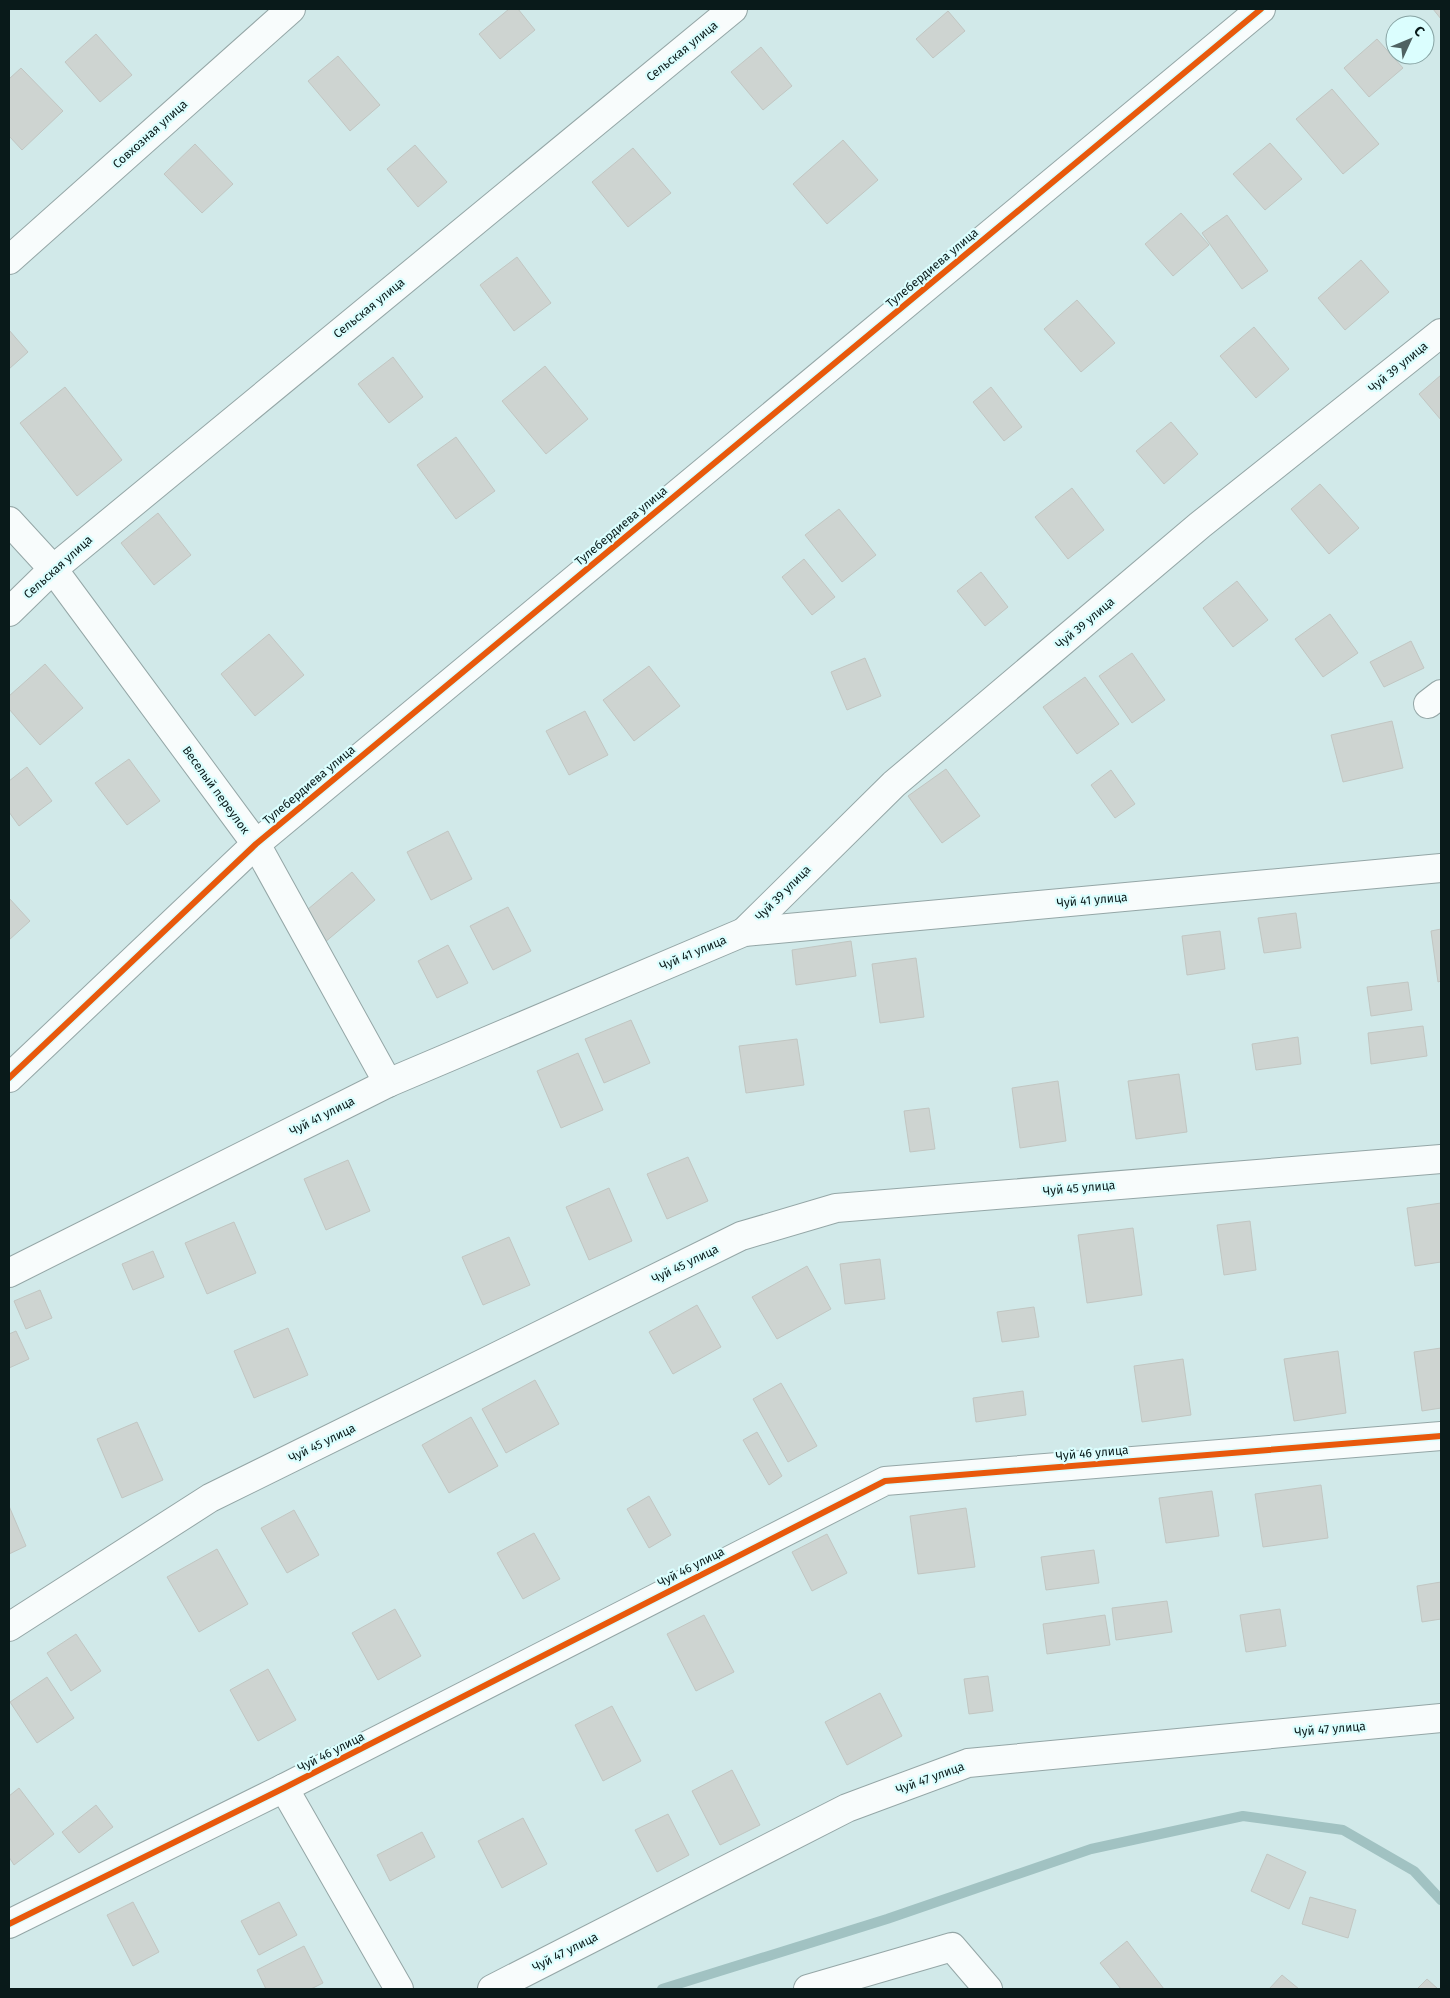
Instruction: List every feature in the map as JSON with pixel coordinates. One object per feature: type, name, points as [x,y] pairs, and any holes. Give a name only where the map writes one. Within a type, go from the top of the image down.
[{"type":"street","name":"Совхозная улица","points":[[9,260],[292,9]]},
{"type":"street","name":"Сельская улица","points":[[9,612],[53,569],[733,9]]},
{"type":"street","name":"Тулебердиева улица","points":[[9,1078],[256,844],[1231,19],[1261,9]]},
{"type":"street","name":"Чуй 39 улица","points":[[744,932],[901,778],[1200,525],[1441,332]]},
{"type":"street","name":"Веселый переулок","points":[[9,522],[53,569],[256,844],[388,1083]]},
{"type":"street","name":"Чуй 41 улица","points":[[9,1273],[388,1083],[744,932],[1441,868]]},
{"type":"street","name":"Чуй 45 улица","points":[[9,1627],[210,1498],[741,1236],[836,1208],[1441,1159]]},
{"type":"street","name":"Чуй 46 улица","points":[[9,1924],[284,1788],[884,1481],[1441,1436]]},
{"type":"street","name":"Чуй 47 улица","points":[[492,1989],[847,1808],[968,1763],[1441,1718]]},
{"type":"street","points":[[284,1788],[399,1989]]},
{"type":"street","points":[[808,1989],[952,1947],[988,1989]]},
{"type":"building","points":[[509,9],[518,9],[535,30],[500,59],[479,34]]},
{"type":"building","points":[[1433,9],[1441,9],[1441,19]]},
{"type":"building","points":[[948,11],[965,31],[933,58],[916,39]]},
{"type":"building","points":[[96,34],[132,75],[100,102],[65,62]]},
{"type":"building","points":[[1377,39],[1385,48],[1385,65],[1400,65],[1403,68],[1369,97],[1344,68]]},
{"type":"building","points":[[761,47],[792,86],[763,110],[731,72]]},
{"type":"building","points":[[338,56],[380,105],[350,131],[308,81]]},
{"type":"building","points":[[21,68],[63,111],[22,150],[9,136],[9,79]]},
{"type":"building","points":[[1332,89],[1379,144],[1343,174],[1296,119]]},
{"type":"building","points":[[843,140],[878,180],[827,224],[793,184]]},
{"type":"building","points":[[1270,143],[1302,179],[1265,210],[1233,174]]},
{"type":"building","points":[[195,144],[233,184],[202,213],[164,174]]},
{"type":"building","points":[[415,145],[447,182],[418,207],[387,169]]},
{"type":"building","points":[[633,148],[671,193],[628,227],[592,182]]},
{"type":"building","points":[[1181,213],[1209,245],[1173,276],[1145,244]]},
{"type":"building","points":[[1227,215],[1268,271],[1242,289],[1202,233]]},
{"type":"building","points":[[517,257],[551,303],[514,331],[480,285]]},
{"type":"building","points":[[1361,260],[1389,292],[1345,330],[1318,298]]},
{"type":"building","points":[[1077,300],[1115,343],[1081,372],[1044,329]]},
{"type":"building","points":[[1254,327],[1289,369],[1256,398],[1220,356]]},
{"type":"building","points":[[9,330],[28,352],[9,369]]},
{"type":"building","points":[[393,357],[423,397],[389,423],[358,384]]},
{"type":"building","points":[[545,366],[588,419],[546,454],[502,401]]},
{"type":"building","points":[[1441,375],[1441,420],[1419,394]]},
{"type":"building","points":[[65,387],[122,460],[77,496],[20,423]]},
{"type":"building","points":[[991,387],[1022,427],[1004,441],[973,402]]},
{"type":"building","points":[[1171,422],[1198,454],[1164,484],[1136,451]]},
{"type":"building","points":[[456,437],[495,491],[456,519],[417,465]]},
{"type":"building","points":[[1320,484],[1359,528],[1329,554],[1291,509]]},
{"type":"building","points":[[1072,488],[1104,530],[1068,559],[1035,517]]},
{"type":"building","points":[[839,509],[876,555],[842,582],[805,535]]},
{"type":"building","points":[[158,513],[191,555],[154,585],[121,543]]},
{"type":"building","points":[[804,559],[835,597],[812,615],[782,577]]},
{"type":"building","points":[[981,572],[1008,607],[985,626],[957,591]]},
{"type":"building","points":[[1237,581],[1268,620],[1233,647],[1203,608]]},
{"type":"building","points":[[1330,614],[1358,653],[1323,677],[1295,639]]},
{"type":"building","points":[[269,634],[304,675],[255,716],[221,674]]},
{"type":"building","points":[[1411,641],[1424,668],[1384,687],[1370,662]]},
{"type":"building","points":[[1132,653],[1165,700],[1132,723],[1099,676]]},
{"type":"building","points":[[865,658],[881,696],[847,710],[831,672]]},
{"type":"building","points":[[45,664],[83,708],[40,745],[9,709],[9,696]]},
{"type":"building","points":[[649,666],[680,706],[634,741],[603,700]]},
{"type":"building","points":[[1085,677],[1119,724],[1077,754],[1043,707]]},
{"type":"building","points":[[585,711],[608,755],[569,775],[546,731]]},
{"type":"building","points":[[1392,721],[1403,768],[1343,782],[1331,735]]},
{"type":"building","points":[[129,759],[160,801],[127,825],[95,783]]},
{"type":"building","points":[[27,767],[52,801],[19,826],[9,812],[9,781]]},
{"type":"building","points":[[946,769],[980,816],[942,843],[908,796]]},
{"type":"building","points":[[1111,770],[1135,804],[1115,818],[1091,785]]},
{"type":"building","points":[[448,831],[472,879],[431,900],[407,852]]},
{"type":"building","points":[[352,872],[375,900],[324,943],[301,915]]},
{"type":"building","points":[[9,898],[30,921],[9,940]]},
{"type":"building","points":[[508,907],[531,951],[493,970],[470,926]]},
{"type":"building","points":[[1296,913],[1301,948],[1264,953],[1258,918]]},
{"type":"building","points":[[1441,929],[1441,981],[1438,982],[1431,931]]},
{"type":"building","points":[[1220,931],[1225,969],[1187,975],[1182,936]]},
{"type":"building","points":[[851,941],[856,976],[796,985],[792,950]]},
{"type":"building","points":[[448,945],[468,983],[437,998],[418,961]]},
{"type":"building","points":[[916,958],[924,1017],[880,1023],[872,964]]},
{"type":"building","points":[[1408,982],[1412,1010],[1371,1016],[1367,987]]},
{"type":"building","points":[[631,1020],[650,1063],[604,1083],[585,1039]]},
{"type":"building","points":[[1423,1026],[1427,1056],[1371,1064],[1368,1033]]},
{"type":"building","points":[[1298,1037],[1301,1064],[1256,1070],[1252,1044]]},
{"type":"building","points":[[797,1039],[804,1085],[746,1093],[739,1046]]},
{"type":"building","points":[[578,1053],[603,1110],[561,1128],[537,1071]]},
{"type":"building","points":[[1179,1074],[1187,1132],[1136,1139],[1128,1081]]},
{"type":"building","points":[[1058,1081],[1066,1141],[1020,1148],[1012,1088]]},
{"type":"building","points":[[929,1108],[935,1149],[910,1152],[904,1111]]},
{"type":"building","points":[[688,1157],[708,1201],[667,1219],[647,1174]]},
{"type":"building","points":[[348,1160],[370,1211],[326,1230],[304,1179]]},
{"type":"building","points":[[609,1188],[632,1241],[589,1260],[566,1207]]},
{"type":"building","points":[[1441,1203],[1441,1262],[1415,1266],[1407,1208]]},
{"type":"building","points":[[1250,1221],[1256,1270],[1224,1275],[1217,1225]]},
{"type":"building","points":[[234,1222],[256,1273],[207,1294],[185,1243]]},
{"type":"building","points":[[1133,1228],[1142,1295],[1087,1303],[1078,1235]]},
{"type":"building","points":[[509,1237],[530,1285],[483,1305],[462,1257]]},
{"type":"building","points":[[153,1251],[164,1277],[133,1290],[122,1264]]},
{"type":"building","points":[[880,1259],[885,1299],[845,1304],[840,1264]]},
{"type":"building","points":[[807,1266],[831,1309],[777,1339],[752,1297]]},
{"type":"building","points":[[40,1290],[52,1318],[26,1329],[14,1301]]},
{"type":"building","points":[[697,1305],[721,1347],[673,1374],[649,1332]]},
{"type":"building","points":[[1034,1307],[1039,1337],[1002,1342],[997,1312]]},
{"type":"building","points":[[288,1328],[308,1375],[254,1398],[234,1351]]},
{"type":"building","points":[[16,1331],[29,1359],[9,1368],[9,1334]]},
{"type":"building","points":[[1441,1348],[1441,1408],[1422,1411],[1414,1352]]},
{"type":"building","points":[[1338,1351],[1346,1413],[1294,1421],[1284,1359]]},
{"type":"building","points":[[1183,1359],[1191,1415],[1142,1422],[1134,1366]]},
{"type":"building","points":[[535,1380],[559,1424],[506,1453],[482,1409]]},
{"type":"building","points":[[781,1383],[817,1446],[788,1462],[753,1399]]},
{"type":"building","points":[[1023,1391],[1026,1415],[976,1422],[973,1398]]},
{"type":"building","points":[[471,1417],[498,1466],[449,1493],[422,1445]]},
{"type":"building","points":[[137,1422],[163,1480],[122,1498],[97,1439]]},
{"type":"building","points":[[757,1432],[782,1476],[769,1485],[743,1440]]},
{"type":"building","points":[[1321,1485],[1328,1538],[1263,1547],[1255,1494]]},
{"type":"building","points":[[1212,1491],[1219,1536],[1166,1543],[1159,1498]]},
{"type":"building","points":[[649,1496],[671,1535],[649,1548],[627,1509]]},
{"type":"building","points":[[9,1506],[26,1546],[9,1554]]},
{"type":"building","points":[[966,1508],[975,1567],[918,1574],[910,1516]]},
{"type":"building","points":[[294,1510],[319,1555],[287,1573],[261,1528]]},
{"type":"building","points":[[534,1533],[560,1579],[523,1599],[497,1553]]},
{"type":"building","points":[[827,1534],[847,1573],[812,1591],[792,1552]]},
{"type":"building","points":[[217,1549],[248,1604],[199,1632],[167,1577]]},
{"type":"building","points":[[1094,1550],[1099,1583],[1046,1590],[1041,1557]]},
{"type":"building","points":[[1441,1582],[1441,1619],[1422,1622],[1417,1586]]},
{"type":"building","points":[[1167,1601],[1172,1632],[1116,1640],[1112,1608]]},
{"type":"building","points":[[395,1609],[421,1656],[378,1680],[352,1633]]},
{"type":"building","points":[[1280,1609],[1286,1646],[1246,1652],[1240,1615]]},
{"type":"building","points":[[704,1615],[734,1672],[696,1691],[667,1634]]},
{"type":"building","points":[[1105,1615],[1110,1645],[1047,1654],[1043,1624]]},
{"type":"building","points":[[76,1634],[101,1671],[71,1691],[47,1653]]},
{"type":"building","points":[[268,1669],[296,1720],[258,1741],[230,1690]]},
{"type":"building","points":[[988,1676],[993,1711],[969,1714],[964,1679]]},
{"type":"building","points":[[47,1677],[74,1718],[37,1743],[10,1702]]},
{"type":"building","points":[[880,1693],[902,1736],[847,1765],[825,1722]]},
{"type":"building","points":[[612,1706],[641,1761],[603,1781],[575,1725]]},
{"type":"building","points":[[732,1770],[760,1825],[720,1845],[692,1791]]},
{"type":"building","points":[[19,1788],[54,1834],[14,1865],[9,1857],[9,1796]]},
{"type":"building","points":[[96,1805],[113,1827],[79,1853],[62,1832]]},
{"type":"building","points":[[668,1814],[689,1855],[657,1872],[635,1830]]},
{"type":"building","points":[[523,1818],[547,1864],[502,1888],[478,1841]]},
{"type":"building","points":[[422,1832],[435,1857],[390,1881],[377,1855]]},
{"type":"building","points":[[1267,1854],[1306,1872],[1289,1909],[1251,1891]]},
{"type":"building","points":[[1310,1897],[1356,1910],[1348,1938],[1302,1924]]},
{"type":"building","points":[[133,1902],[159,1952],[133,1966],[107,1915]]},
{"type":"building","points":[[279,1902],[297,1935],[259,1955],[241,1921]]},
{"type":"building","points":[[1127,1941],[1164,1989],[1121,1989],[1100,1963]]},
{"type":"building","points":[[304,1946],[323,1983],[311,1989],[266,1989],[257,1970]]},
{"type":"building","points":[[1282,1975],[1299,1989],[1269,1989]]},
{"type":"building","points":[[1427,1979],[1438,1989],[1417,1989]]},
{"type":"waterway","points":[[662,1989],[887,1919],[1091,1849],[1243,1816],[1343,1830],[1414,1871],[1441,1900]]},
{"type":"cycle path","points":[[9,1078],[256,844],[1261,9]]},
{"type":"cycle path","points":[[9,1924],[284,1788],[885,1481],[1441,1436]]}]
